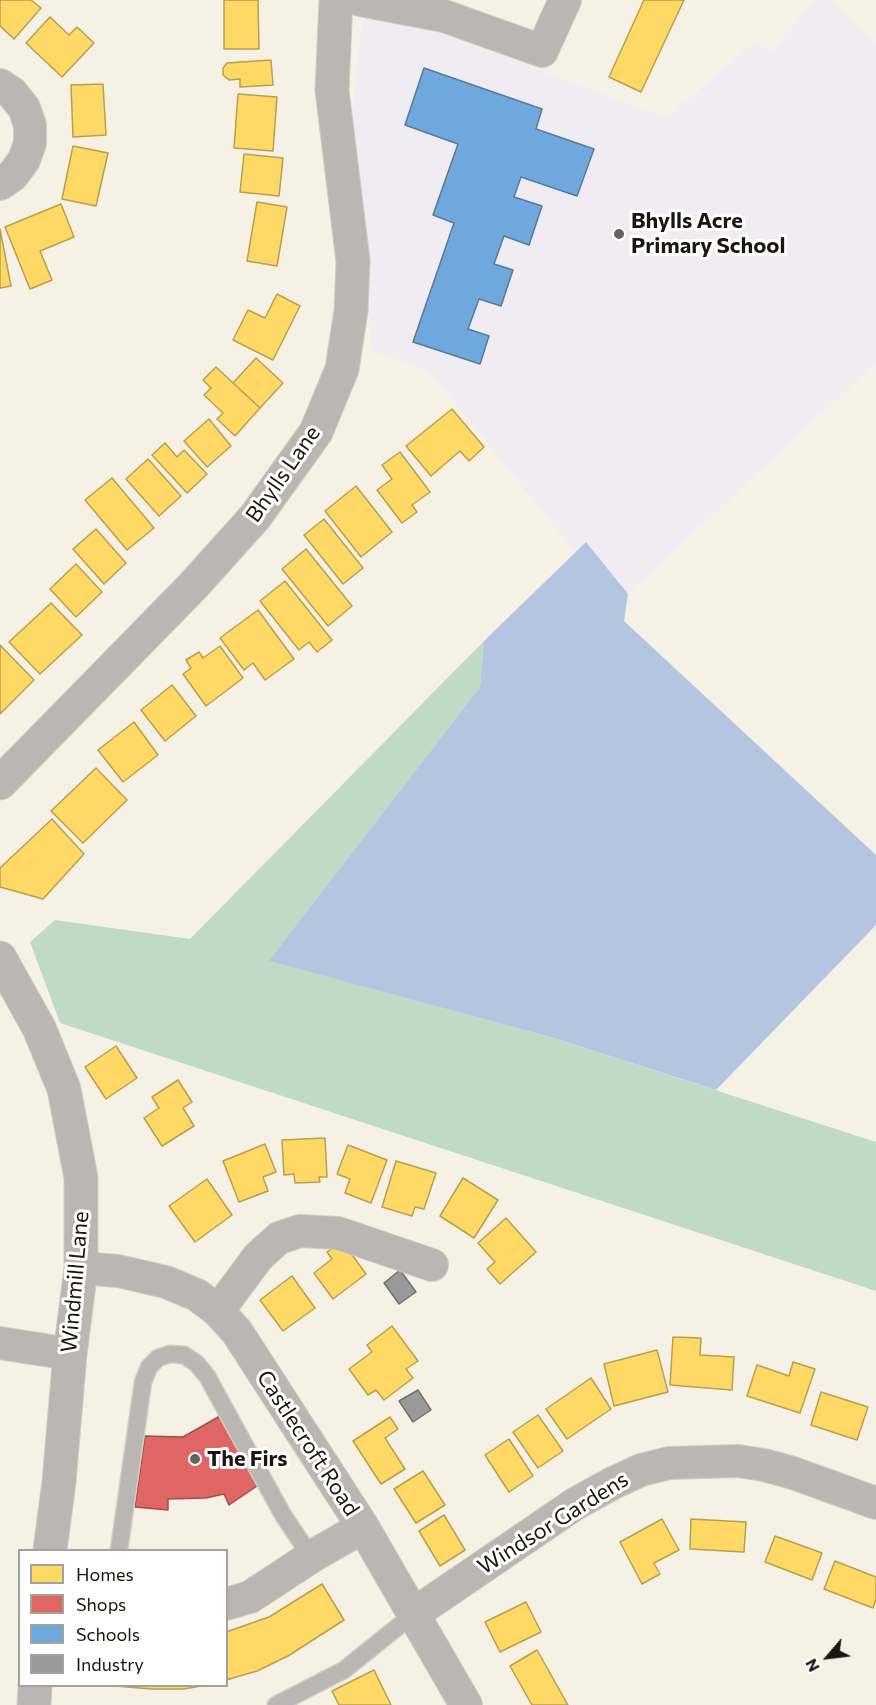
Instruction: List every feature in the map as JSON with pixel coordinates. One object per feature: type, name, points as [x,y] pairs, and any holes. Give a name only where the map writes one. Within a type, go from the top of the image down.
[{"type":"street","name":"Bhylls Lane","points":[[0,783],[200,578],[255,517],[316,432],[342,369],[351,311],[353,261],[332,90],[336,0]]},
{"type":"street","points":[[360,0],[444,16],[542,51],[565,0]]},
{"type":"street","points":[[0,85],[12,93],[24,108],[30,125],[30,143],[24,160],[13,175],[0,184]]},
{"type":"street","name":"Windmill Lane","points":[[0,958],[39,1028],[64,1089],[81,1178],[81,1268],[50,1549]]},
{"type":"street","points":[[218,1311],[258,1257],[279,1238],[300,1231],[338,1233],[432,1265]]},
{"type":"street","name":"Castlecroft Road","points":[[81,1268],[118,1271],[166,1282],[196,1295],[218,1311],[237,1332],[363,1527],[415,1613],[466,1705]]},
{"type":"street","points":[[0,1343],[70,1354]]},
{"type":"street","name":"Windsor Gardens","points":[[415,1613],[575,1504],[641,1470],[669,1463],[738,1461],[764,1465],[876,1503]]},
{"type":"street","points":[[228,1603],[250,1597],[311,1557],[363,1527]]},
{"type":"street","points":[[34,1705],[35,1687]]},
{"type":"lane","points":[[119,1549],[143,1382],[149,1367],[158,1358],[170,1354],[184,1355],[196,1363],[207,1376],[283,1515],[311,1557]]},
{"type":"lane","points":[[276,1705],[344,1670],[415,1613]]},
{"type":"shaded area","name":"Bhylls Acre Primary School","points":[[815,0],[832,0],[876,44],[876,363],[628,594],[587,542],[576,553],[429,371],[371,350],[352,111],[362,21],[384,12],[667,118],[754,42],[772,51]]},
{"type":"green space","points":[[484,641],[480,687],[270,961],[554,1038],[876,1142],[876,1291],[60,1023],[30,942],[55,920],[190,939]]},
{"type":"water","points":[[586,542],[628,594],[624,621],[876,855],[876,925],[716,1090],[554,1038],[269,961],[480,687],[484,641]]},
{"type":"building: Homes","points":[[0,0],[31,0],[41,8],[14,39],[0,26]]},
{"type":"building: Homes","points":[[224,0],[258,0],[259,49],[224,49]]},
{"type":"building: Homes","points":[[644,0],[684,0],[641,92],[609,77]]},
{"type":"building: Homes","points":[[50,17],[69,35],[77,27],[94,43],[62,77],[26,43]]},
{"type":"building: Homes","points":[[271,60],[273,85],[240,87],[240,79],[229,80],[223,75],[223,68],[227,63]]},
{"type":"building: Homes","points":[[103,84],[106,135],[73,137],[71,85]]},
{"type":"building: Homes","points":[[238,94],[277,97],[273,151],[234,148]]},
{"type":"building: Homes","points":[[73,146],[108,153],[96,206],[62,199]]},
{"type":"building: Homes","points":[[244,154],[283,158],[279,196],[240,192]]},
{"type":"building: Homes","points":[[257,202],[287,207],[277,266],[247,261]]},
{"type":"building: Homes","points":[[61,204],[74,237],[40,251],[52,280],[30,289],[5,227]]},
{"type":"building: Homes","points":[[0,229],[11,286],[0,288]]},
{"type":"building: Homes","points":[[277,294],[300,306],[273,360],[233,340],[248,310],[265,318]]},
{"type":"building: Homes","points":[[256,358],[283,383],[260,408],[233,383]]},
{"type":"building: Homes","points":[[216,367],[260,408],[235,436],[217,419],[223,413],[204,395],[211,388],[203,380]]},
{"type":"building: Homes","points":[[452,409],[484,447],[469,461],[460,451],[431,476],[406,446]]},
{"type":"building: Homes","points":[[209,419],[231,446],[207,467],[184,441]]},
{"type":"building: Homes","points":[[165,443],[177,457],[184,450],[207,474],[187,493],[152,455]]},
{"type":"building: Homes","points":[[400,452],[430,492],[412,505],[417,512],[402,523],[377,490],[392,479],[382,465]]},
{"type":"building: Homes","points":[[148,459],[181,496],[159,516],[126,479]]},
{"type":"building: Homes","points":[[112,478],[154,528],[127,550],[85,500]]},
{"type":"building: Homes","points":[[356,486],[392,532],[361,557],[325,511]]},
{"type":"building: Homes","points":[[324,519],[363,568],[343,584],[304,535]]},
{"type":"building: Homes","points":[[96,529],[126,563],[104,584],[73,549]]},
{"type":"building: Homes","points":[[306,549],[352,606],[328,626],[282,569]]},
{"type":"building: Homes","points":[[76,564],[102,592],[76,617],[50,589]]},
{"type":"building: Homes","points":[[285,581],[332,640],[317,652],[309,642],[299,650],[260,601]]},
{"type":"building: Homes","points":[[51,603],[82,635],[40,674],[9,642]]},
{"type":"building: Homes","points":[[258,610],[294,659],[265,680],[253,663],[244,670],[220,638]]},
{"type":"building: Homes","points":[[0,645],[34,680],[0,714]]},
{"type":"building: Homes","points":[[220,646],[243,678],[206,706],[183,674],[191,668],[186,660],[199,652],[203,658]]},
{"type":"building: Homes","points":[[172,685],[196,716],[165,741],[141,710]]},
{"type":"building: Homes","points":[[134,722],[158,755],[123,782],[98,750]]},
{"type":"building: Homes","points":[[96,768],[127,800],[83,843],[51,811]]},
{"type":"building: Homes","points":[[52,819],[84,854],[43,899],[0,887],[0,868]]},
{"type":"building: Homes","points":[[116,1046],[137,1078],[106,1099],[85,1067]]},
{"type":"building: Homes","points":[[178,1080],[192,1102],[183,1108],[194,1126],[162,1146],[144,1118],[159,1108],[152,1097]]},
{"type":"building: Homes","points":[[325,1138],[327,1177],[319,1177],[320,1182],[295,1183],[294,1174],[284,1175],[282,1140]]},
{"type":"building: Homes","points":[[265,1144],[276,1172],[263,1177],[268,1191],[239,1202],[223,1161]]},
{"type":"building: Homes","points":[[348,1145],[387,1160],[371,1203],[345,1193],[350,1179],[337,1174]]},
{"type":"building: Homes","points":[[396,1161],[436,1173],[424,1209],[415,1207],[412,1216],[382,1207]]},
{"type":"building: Homes","points":[[463,1178],[498,1200],[474,1238],[440,1216]]},
{"type":"building: Homes","points":[[207,1179],[232,1215],[195,1242],[169,1206]]},
{"type":"building: Homes","points":[[506,1218],[536,1252],[500,1284],[487,1269],[495,1262],[478,1243]]},
{"type":"building: Homes","points":[[342,1241],[366,1274],[333,1299],[314,1273],[332,1259],[327,1252]]},
{"type":"building: Homes","points":[[292,1276],[315,1308],[283,1331],[260,1300]]},
{"type":"building: Homes","points":[[392,1326],[418,1361],[406,1369],[413,1378],[384,1400],[376,1390],[368,1395],[349,1369],[372,1352],[367,1345]]},
{"type":"building: Homes","points":[[673,1337],[701,1338],[700,1355],[734,1357],[732,1390],[670,1385]]},
{"type":"building: Homes","points":[[657,1350],[668,1392],[614,1406],[604,1364]]},
{"type":"building: Homes","points":[[793,1362],[815,1369],[800,1413],[747,1396],[757,1365],[789,1376]]},
{"type":"building: Homes","points":[[591,1378],[611,1409],[567,1439],[546,1409]]},
{"type":"building: Homes","points":[[821,1392],[868,1407],[857,1440],[811,1425]]},
{"type":"building: Homes","points":[[538,1415],[563,1451],[538,1468],[513,1432]]},
{"type":"building: Homes","points":[[390,1417],[398,1429],[385,1438],[405,1469],[381,1484],[353,1441]]},
{"type":"building: Homes","points":[[509,1439],[533,1476],[509,1492],[485,1455]]},
{"type":"building: Homes","points":[[423,1471],[445,1505],[416,1523],[394,1489]]},
{"type":"building: Homes","points":[[444,1515],[465,1550],[440,1566],[419,1531]]},
{"type":"building: Homes","points":[[662,1519],[679,1550],[654,1563],[660,1574],[642,1584],[620,1542]]},
{"type":"building: Homes","points":[[691,1519],[746,1522],[744,1552],[690,1549]]},
{"type":"building: Homes","points":[[775,1536],[822,1553],[812,1580],[765,1562]]},
{"type":"building: Homes","points":[[835,1561],[876,1577],[876,1599],[873,1608],[824,1589]]},
{"type":"building: Homes","points":[[322,1584],[344,1620],[288,1656],[257,1671],[228,1679],[228,1631],[269,1617]]},
{"type":"building: Homes","points":[[526,1602],[541,1632],[500,1652],[485,1622]]},
{"type":"building: Homes","points":[[537,1650],[568,1705],[532,1705],[510,1666]]},
{"type":"building: Homes","points":[[374,1670],[391,1705],[339,1705],[332,1691]]},
{"type":"building: Homes","points":[[127,1687],[195,1687],[184,1689]]},
{"type":"building: Shops","name":"The Firs","points":[[220,1416],[263,1482],[229,1505],[224,1494],[206,1498],[168,1499],[168,1510],[135,1507],[145,1436],[183,1437]]},
{"type":"building: Schools","points":[[424,68],[542,109],[536,129],[594,149],[577,196],[521,177],[514,197],[542,206],[529,245],[504,236],[494,264],[513,270],[501,306],[479,299],[468,329],[489,336],[480,364],[413,342],[454,223],[433,215],[458,144],[405,125]]},
{"type":"building: Industry","points":[[400,1270],[416,1292],[399,1304],[384,1283]]},
{"type":"building: Industry","points":[[418,1390],[431,1410],[413,1422],[399,1401]]},
{"type":"place","name":"Bhylls Acre Primary School","points":[[619,234]]},
{"type":"place","name":"The Firs","points":[[195,1459]]}]
